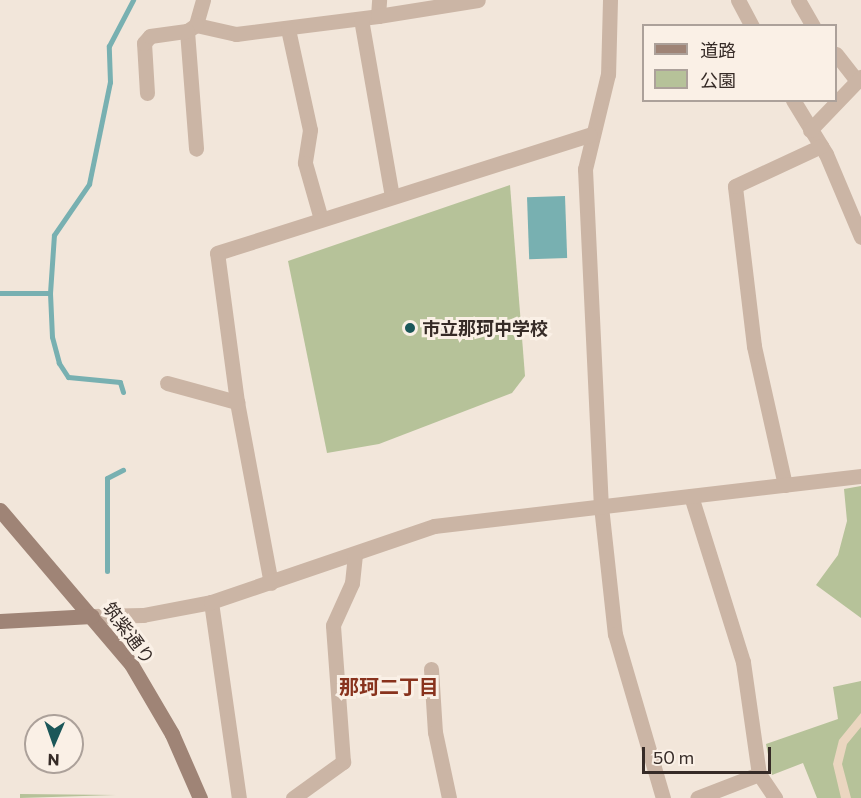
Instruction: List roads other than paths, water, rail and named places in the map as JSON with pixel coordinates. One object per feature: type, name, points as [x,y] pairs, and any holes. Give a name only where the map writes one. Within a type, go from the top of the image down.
[{"type":"street","points":[[196,149],[192,28],[203,0]]},
{"type":"street","points":[[378,16],[379,0]]},
{"type":"street","points":[[147,93],[144,43],[150,36],[192,28],[236,34],[288,29],[478,0]]},
{"type":"street","points":[[610,0],[608,74],[591,135],[585,169],[601,506],[615,634],[663,798]]},
{"type":"street","points":[[738,0],[751,24]]},
{"type":"street","points":[[798,0],[812,24]]},
{"type":"street","points":[[361,19],[392,196]]},
{"type":"street","points":[[288,29],[310,130],[305,163],[321,219]]},
{"type":"street","points":[[837,55],[858,78],[837,101]]},
{"type":"street","points":[[794,102],[821,146],[845,193],[861,237]]},
{"type":"street","points":[[810,130],[836,102]]},
{"type":"street","points":[[271,583],[237,402],[217,253],[591,135]]},
{"type":"street","points":[[785,485],[754,346],[735,186],[821,146]]},
{"type":"street","points":[[167,383],[237,402]]},
{"type":"street","points":[[0,621],[143,615],[210,602],[355,555],[435,526],[861,476]]},
{"type":"street","points":[[691,496],[743,662],[759,774],[775,798]]},
{"type":"street","name":"筑紫通り","points":[[0,510],[92,616],[130,664],[166,724],[200,798]]},
{"type":"street","points":[[293,798],[343,762],[333,626],[352,583],[355,555]]},
{"type":"street","points":[[210,602],[239,798]]},
{"type":"street","points":[[431,669],[435,732],[449,798]]},
{"type":"street","points":[[697,798],[759,774]]},
{"type":"water","points":[[565,196],[567,258],[529,259],[527,197]]},
{"type":"waterway","points":[[123,392],[120,382],[68,377],[59,363],[52,337],[50,293],[54,235],[89,184],[110,82],[109,46],[133,0]]},
{"type":"waterway","points":[[0,293],[50,293]]},
{"type":"waterway","points":[[107,571],[107,478],[123,470]]},
{"type":"place","name":"市立那珂中学校","points":[[410,328]]},
{"type":"district","name":"那珂二丁目","points":[[389,686]]}]
